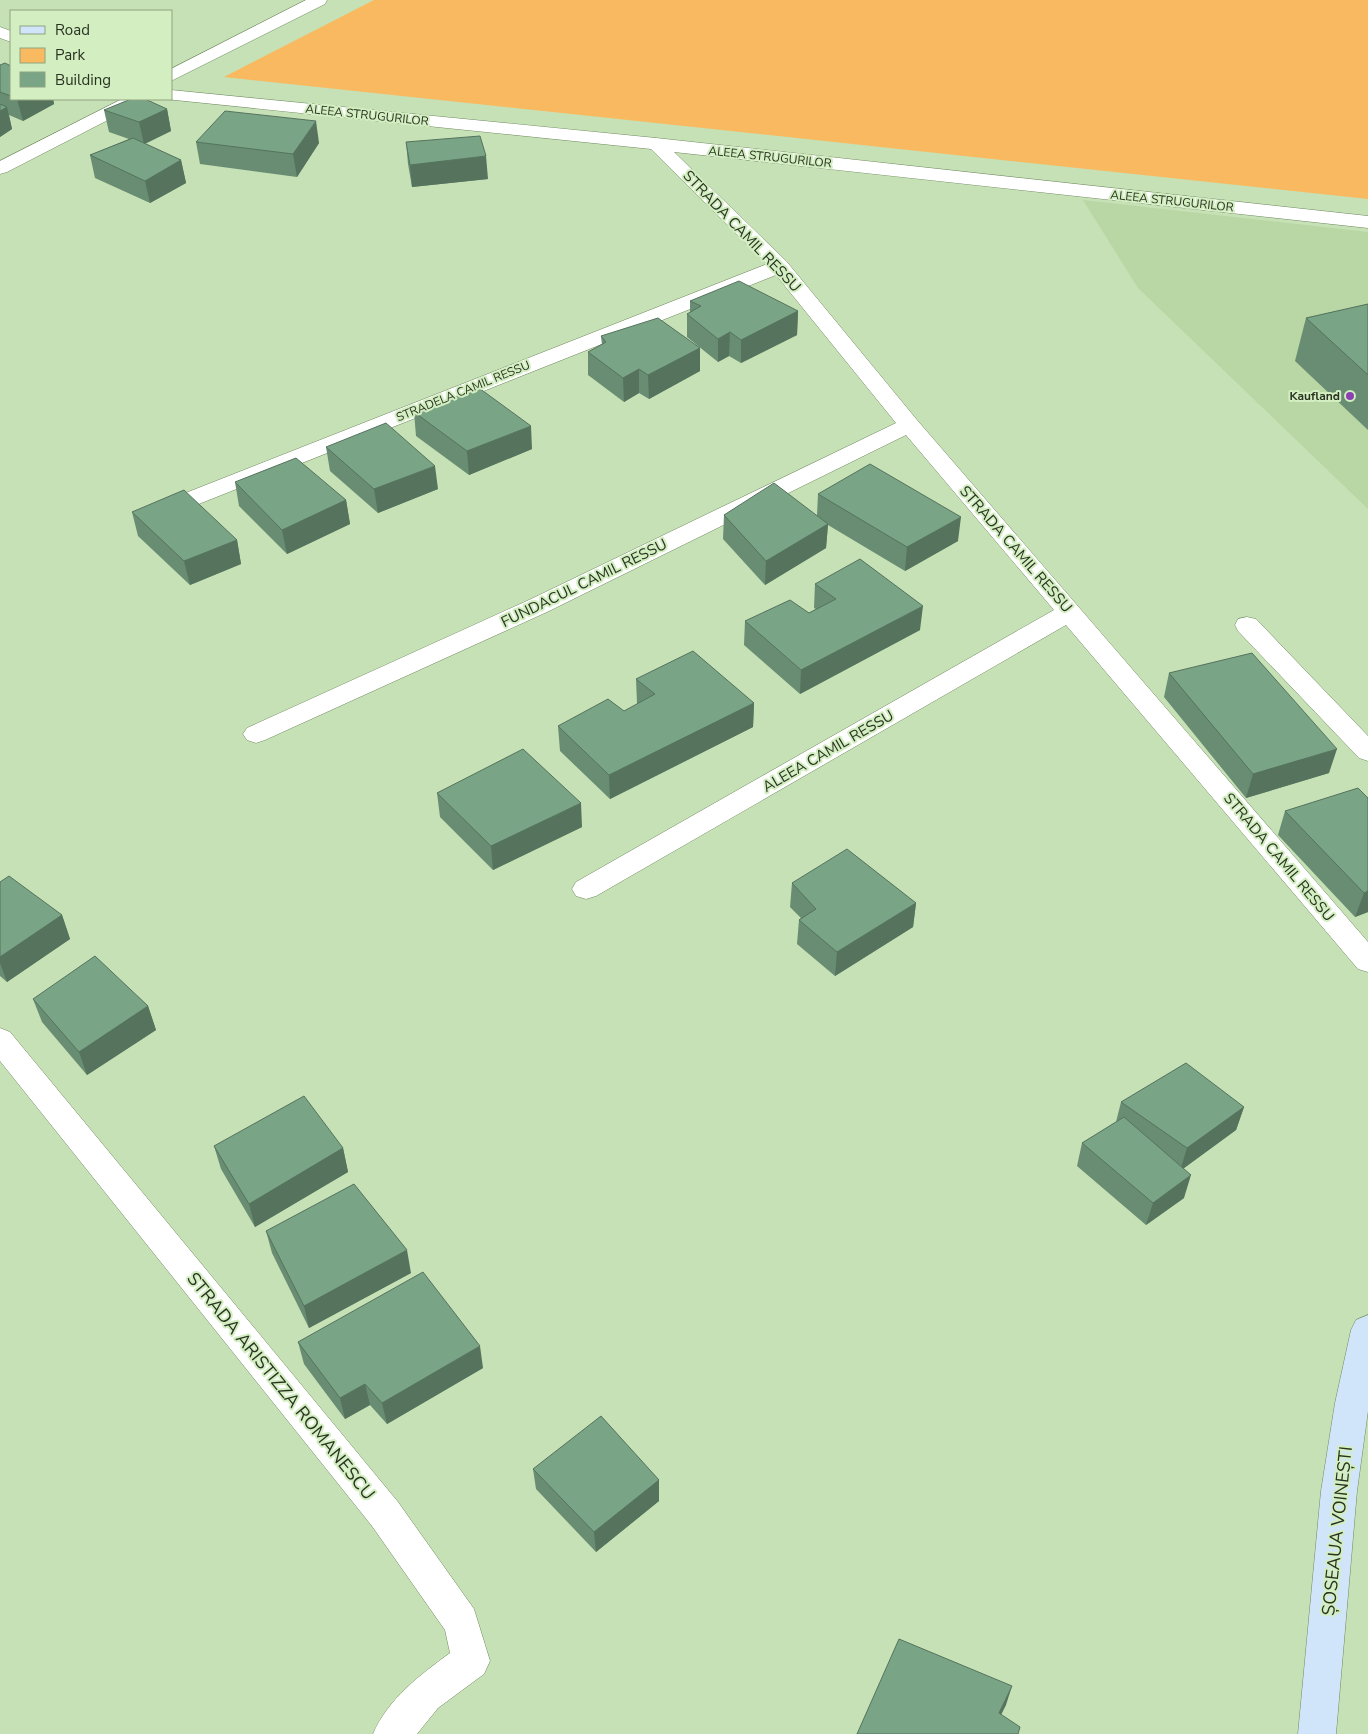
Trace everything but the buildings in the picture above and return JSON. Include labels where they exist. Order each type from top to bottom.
[{"type":"main road","name":"ȘOSEAUA VOINEȘTI","points":[[1317,1734],[1338,1491],[1352,1403],[1368,1330]]},
{"type":"street","points":[[172,75],[319,0]]},
{"type":"street","name":"ALEEA STRUGURILOR","points":[[172,95],[656,144],[1368,222]]},
{"type":"street","points":[[0,168],[133,100]]},
{"type":"street","name":"STRADA CAMIL RESSU","points":[[656,144],[780,266],[909,425],[1368,961]]},
{"type":"street","name":"STRADELA CAMIL RESSU","points":[[146,516],[780,266]]},
{"type":"street","name":"FUNDACUL CAMIL RESSU","points":[[256,734],[538,606],[909,425]]},
{"type":"street","name":"ALEEA CAMIL RESSU","points":[[586,889],[1070,612]]},
{"type":"street","points":[[1247,625],[1368,752]]},
{"type":"street","name":"STRADA ARISTIZZA ROMANESCU","points":[[0,1040],[385,1514],[461,1622],[471,1661],[425,1695],[392,1734]]},
{"type":"shaded area","points":[[1083,200],[1368,232],[1368,509],[1138,288]]},
{"type":"green space","points":[[374,0],[1368,0],[1368,199],[224,77]]},
{"type":"place","name":"Kaufland","points":[[1350,396]]}]
